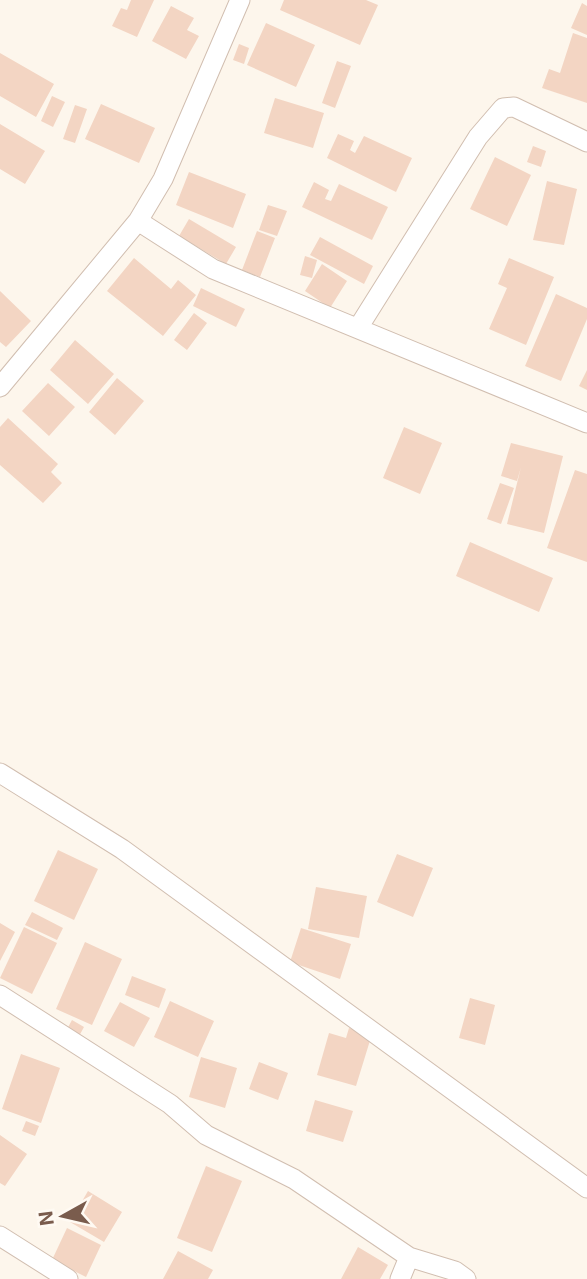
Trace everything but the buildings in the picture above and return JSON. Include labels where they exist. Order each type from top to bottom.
[{"type":"street","points":[[0,387],[138,221],[163,179],[240,0]]},
{"type":"street","points":[[358,328],[478,137],[503,108],[514,107],[587,142]]},
{"type":"street","points":[[138,221],[213,269],[587,423]]},
{"type":"street","points":[[0,773],[122,849],[587,1188]]},
{"type":"street","points":[[0,995],[170,1104],[206,1135],[294,1179],[409,1256],[455,1271],[466,1279]]},
{"type":"street","points":[[0,1236],[68,1279]]},
{"type":"street","points":[[401,1279],[409,1256]]}]
